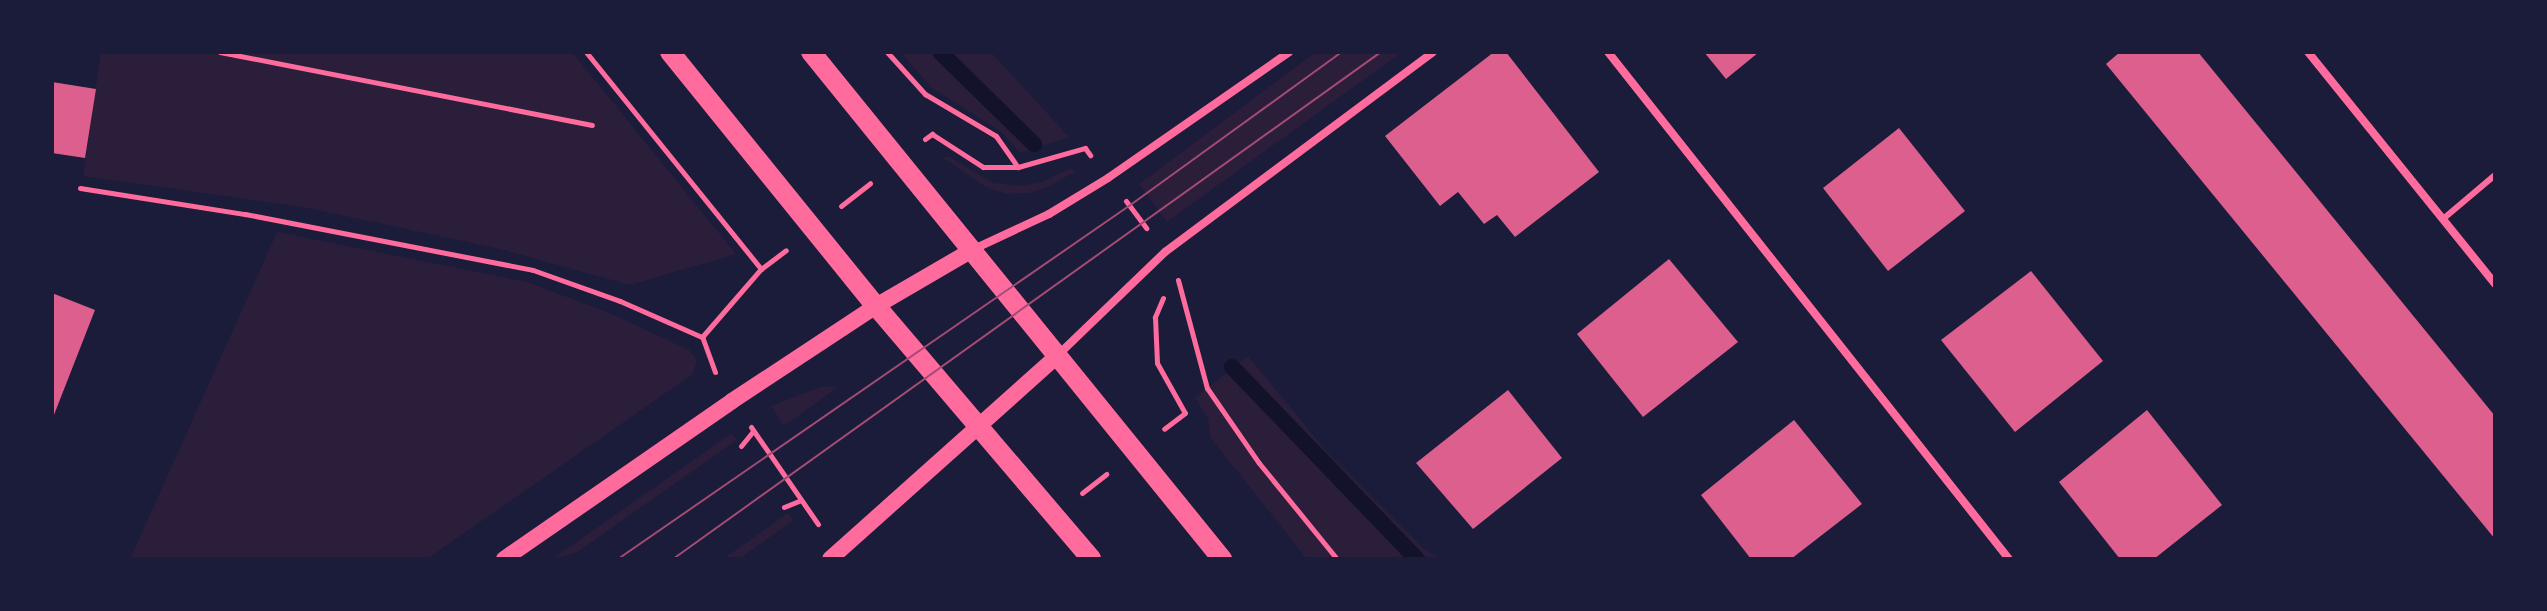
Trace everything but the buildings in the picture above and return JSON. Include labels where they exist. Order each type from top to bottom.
[{"type":"main road","points":[[670,52],[876,306],[1091,559]]},
{"type":"main road","points":[[811,52],[974,249],[1222,559]]},
{"type":"main road","points":[[504,559],[732,401],[876,306],[974,249]]},
{"type":"main road","points":[[834,556],[1059,354]]},
{"type":"street","points":[[974,249],[1049,214],[1108,178],[1289,52]]},
{"type":"street","points":[[1059,354],[1165,252],[1433,52]]},
{"type":"street","points":[[1608,52],[2009,559]]},
{"type":"street","points":[[2308,52],[2495,284]]},
{"type":"lane","points":[[2443,219],[2495,175]]},
{"type":"path","points":[[220,52],[592,125]]},
{"type":"path","points":[[586,52],[761,269],[702,337]]},
{"type":"path","points":[[887,52],[925,94],[996,136],[1018,167]]},
{"type":"path","points":[[920,142],[932,134],[983,167],[1018,167],[1085,148],[1165,252]]},
{"type":"path","points":[[843,205],[876,178]]},
{"type":"path","points":[[80,188],[245,214],[533,270],[620,301],[702,337],[719,381],[801,500],[834,556]]},
{"type":"path","points":[[1170,280],[1175,267],[1207,388],[1259,463],[1337,559]]},
{"type":"path","points":[[1060,523],[1087,488],[1185,413],[1157,363],[1155,317],[1165,292]]},
{"type":"path","points":[[741,446],[753,430]]},
{"type":"path","points":[[784,507],[801,500]]},
{"type":"shaded area","points":[[101,52],[572,52],[736,254],[630,285],[500,249],[308,208],[83,176]]},
{"type":"shaded area","points":[[900,52],[991,52],[1069,137],[1020,153],[1000,131],[932,88]]},
{"type":"shaded area","points":[[1316,52],[1402,52],[1167,222],[1139,184]]},
{"type":"shaded area","points":[[942,157],[950,157],[993,183],[1020,186],[1042,182],[1072,168],[1075,172],[1048,187],[1029,193],[1008,194],[986,187]]},
{"type":"shaded area","points":[[277,232],[527,282],[612,314],[689,350],[697,360],[693,374],[427,559],[130,559]]},
{"type":"shaded area","points":[[1248,356],[1326,451],[1423,548],[1440,559],[1307,559],[1210,437],[1208,418],[1195,398]]},
{"type":"shaded area","points":[[820,387],[838,387],[784,426],[771,406]]},
{"type":"shaded area","points":[[732,433],[737,440],[576,553],[552,559]]},
{"type":"shaded area","points":[[788,513],[794,520],[739,559],[723,559]]},
{"type":"waterway","points":[[940,52],[1034,144]]},
{"type":"waterway","points":[[1232,367],[1417,559]]},
{"type":"tram line","points":[[618,559],[1129,206],[1342,52]]},
{"type":"tram line","points":[[673,559],[1381,52]]}]
